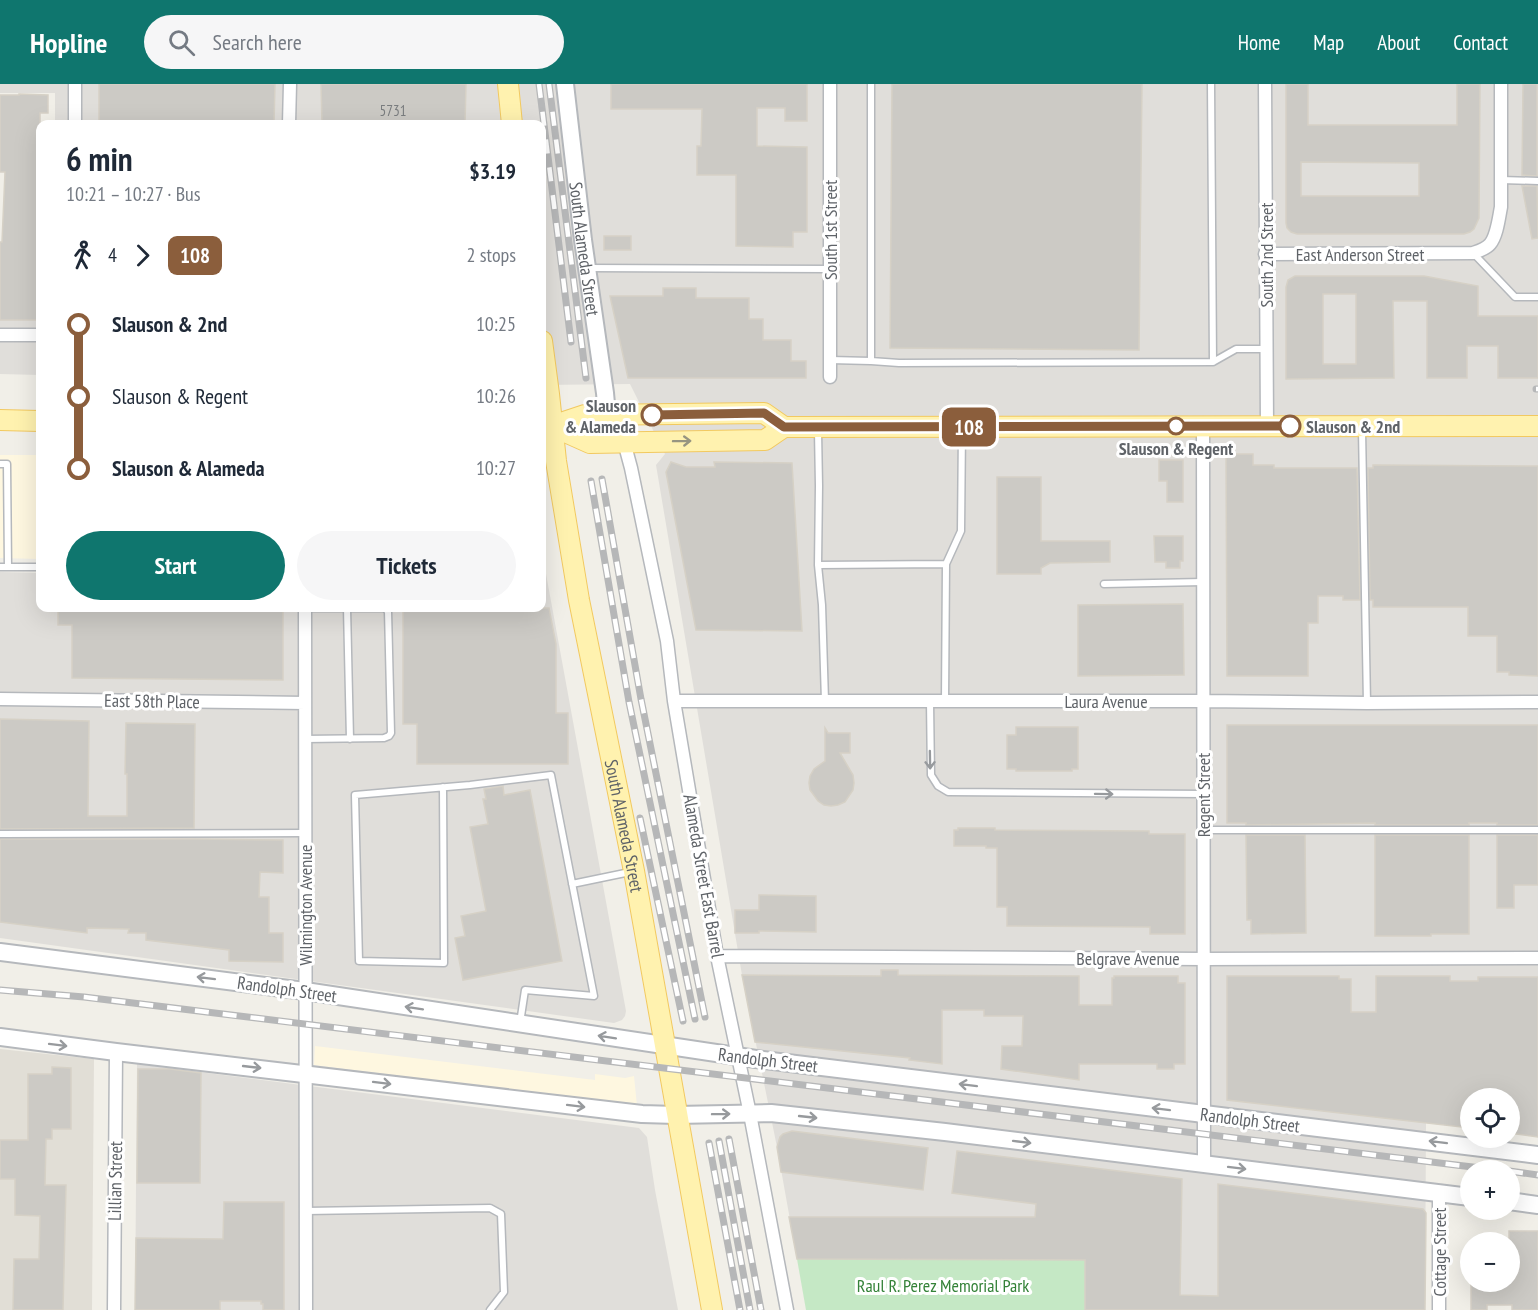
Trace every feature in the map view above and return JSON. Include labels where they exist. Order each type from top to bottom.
[{"type":"main road","points":[[508,84],[512,120]]},
{"type":"main road","name":"South Alameda Street","points":[[546,409],[547,426],[556,461],[579,600],[634,871],[712,1310]]},
{"type":"main road","points":[[547,426],[585,416],[764,413],[784,427]]},
{"type":"main road","points":[[0,420],[36,421]]},
{"type":"main road","points":[[547,426],[590,442],[765,440],[784,427],[1538,426]]},
{"type":"street","points":[[75,84],[75,120]]},
{"type":"street","points":[[289,120],[290,84]]},
{"type":"street","name":"South Alameda Street","points":[[565,84],[607,415]]},
{"type":"street","name":"South 1st Street","points":[[830,84],[830,377]]},
{"type":"street","name":"South 2nd Street","points":[[1265,84],[1266,426]]},
{"type":"street","points":[[1473,254],[1490,244],[1499,221],[1501,84]]},
{"type":"street","name":"East Anderson Street","points":[[1265,254],[1473,254]]},
{"type":"street","points":[[0,335],[36,335]]},
{"type":"street","name":"Regent Street","points":[[1203,426],[1204,1164]]},
{"type":"street","name":"Alameda Street East Barrel","points":[[624,442],[667,641],[674,701],[717,956],[787,1310]]},
{"type":"street","name":"Wilmington Avenue","points":[[305,612],[306,1310]]},
{"type":"street","name":"East 58th Place","points":[[0,699],[305,703]]},
{"type":"street","name":"Laura Avenue","points":[[674,701],[1538,702]]},
{"type":"street","name":"Randolph Street","points":[[0,952],[305,991],[738,1057],[1538,1155]]},
{"type":"street","name":"Belgrave Avenue","points":[[717,956],[1538,958]]},
{"type":"street","points":[[0,1037],[642,1114],[771,1113],[945,1132],[1460,1196]]},
{"type":"street","name":"Lillian Street","points":[[114,1310],[116,1052]]},
{"type":"street","name":"Cottage Street","points":[[1439,1310],[1440,1193]]},
{"type":"street","points":[[1520,1203],[1538,1205]]},
{"type":"lane","points":[[871,84],[871,361]]},
{"type":"lane","points":[[1211,84],[1213,362]]},
{"type":"lane","points":[[1501,180],[1538,181]]},
{"type":"lane","points":[[1473,254],[1515,297],[1538,297]]},
{"type":"lane","points":[[587,268],[831,269]]},
{"type":"lane","points":[[830,360],[899,363],[1213,362],[1236,349],[1266,349]]},
{"type":"lane","points":[[1362,426],[1366,703]]},
{"type":"lane","points":[[818,427],[818,565],[822,605],[825,701]]},
{"type":"lane","points":[[945,701],[946,564],[961,531],[962,427]]},
{"type":"lane","points":[[0,464],[8,464],[4,567],[36,567]]},
{"type":"lane","points":[[818,565],[946,564]]},
{"type":"lane","points":[[1104,584],[1203,582]]},
{"type":"lane","points":[[347,612],[350,739]]},
{"type":"lane","points":[[305,739],[384,738],[389,736],[388,612]]},
{"type":"lane","points":[[930,702],[931,775],[938,786],[948,792],[1203,794]]},
{"type":"lane","points":[[443,787],[444,963],[359,961],[355,795],[551,775],[594,996],[525,990],[520,1024]]},
{"type":"lane","points":[[1203,830],[1538,830]]},
{"type":"lane","points":[[0,834],[305,833]]},
{"type":"lane","points":[[572,884],[634,871]]},
{"type":"lane","points":[[306,1210],[490,1208],[501,1214],[504,1292],[489,1310]]},
{"type":"shaded area","points":[[0,84],[1538,84],[1538,1137],[1520,1135],[1520,1088],[1460,1088],[1460,1127],[1426,1123],[1425,1310],[1085,1310],[1085,1260],[797,1259],[742,975],[656,465],[665,454],[630,384],[546,385],[546,120],[55,120],[55,93],[0,93]]},
{"type":"shaded area","points":[[0,242],[36,242],[36,375],[0,374]]},
{"type":"shaded area","points":[[0,455],[36,455],[36,559],[0,558]]},
{"type":"shaded area","points":[[0,572],[36,573],[36,612],[546,612],[546,574],[626,1011],[625,1016],[614,1023],[0,938]]},
{"type":"shaded area","points":[[315,1046],[595,1080],[595,1074],[625,1078],[634,1076],[637,1106],[314,1065]]},
{"type":"shaded area","points":[[0,1049],[94,1059],[92,1310],[0,1310]]},
{"type":"shaded area","points":[[137,1064],[639,1128],[647,1137],[678,1310],[135,1310]]},
{"type":"green space","name":"Raul R. Perez Memorial Park","points":[[797,1259],[1085,1260],[1085,1310],[806,1310]]},
{"type":"building","points":[[99,84],[275,84],[274,120],[99,120]]},
{"type":"building","points":[[321,84],[466,84],[465,120],[322,120]]},
{"type":"building","points":[[611,84],[807,84],[807,121],[785,121],[785,108],[757,108],[757,146],[807,147],[807,232],[793,232],[793,247],[736,246],[736,175],[697,175],[697,146],[701,146],[702,109],[611,109]]},
{"type":"building","points":[[892,84],[1142,84],[1139,350],[890,348]]},
{"type":"building","points":[[1286,84],[1308,84],[1308,125],[1457,125],[1457,84],[1480,84],[1479,218],[1470,232],[1464,234],[1297,234],[1287,228]],"holes":[[[1301,162],[1419,163],[1419,196],[1301,196]]]},
{"type":"building","points":[[1523,84],[1537,84],[1537,176],[1522,175]]},
{"type":"building","points":[[0,95],[48,95],[48,113],[40,113],[40,120],[36,120],[36,320],[0,320],[0,242],[2,242],[5,172],[0,172]]},
{"type":"building","points":[[1522,186],[1537,186],[1538,238],[1532,239]]},
{"type":"building","points":[[604,236],[631,236],[631,250],[604,250]]},
{"type":"building","points":[[1295,276],[1424,276],[1478,286],[1478,316],[1538,316],[1538,378],[1498,378],[1498,346],[1467,346],[1467,378],[1427,378],[1427,301],[1393,301],[1394,378],[1286,379],[1286,287],[1288,280]],"holes":[[[1323,294],[1356,294],[1356,364],[1323,364]]]},
{"type":"building","points":[[663,288],[696,288],[696,298],[749,298],[749,319],[763,319],[763,340],[791,340],[791,361],[806,361],[806,378],[628,378],[610,296],[663,296]]},
{"type":"building","points":[[1226,454],[1253,454],[1253,465],[1274,465],[1274,468],[1357,468],[1360,600],[1343,600],[1343,596],[1318,596],[1318,623],[1308,623],[1308,676],[1227,676]]},
{"type":"building","points":[[1159,460],[1183,460],[1183,502],[1167,502],[1167,481],[1159,481]]},
{"type":"building","points":[[671,462],[686,467],[715,467],[714,462],[792,463],[802,631],[696,630],[666,472]]},
{"type":"building","points":[[1373,465],[1538,466],[1538,676],[1509,675],[1509,672],[1497,672],[1497,636],[1468,636],[1468,607],[1373,607],[1373,600],[1370,600],[1368,468],[1373,468]]},
{"type":"building","points":[[997,477],[1041,477],[1041,541],[1110,541],[1110,562],[1050,563],[1041,568],[1041,574],[997,574]]},
{"type":"building","points":[[1154,536],[1183,536],[1183,561],[1180,561],[1180,568],[1166,568],[1166,562],[1155,562]]},
{"type":"building","points":[[1183,604],[1184,675],[1078,676],[1078,605]]},
{"type":"building","points":[[546,608],[549,608],[556,644],[556,713],[568,713],[568,764],[417,764],[417,724],[403,724],[403,612],[546,612]]},
{"type":"building","points":[[58,612],[283,612],[283,680],[72,678],[72,625],[58,625]]},
{"type":"building","points":[[0,719],[89,721],[88,816],[127,816],[126,723],[195,724],[194,828],[0,829]]},
{"type":"building","points":[[1227,725],[1538,725],[1538,825],[1469,823],[1469,825],[1375,825],[1375,823],[1246,825],[1246,823],[1227,823]]},
{"type":"building","points":[[1016,727],[1078,727],[1078,769],[1072,769],[1072,771],[1016,771],[1016,769],[1007,769],[1007,735],[1016,735]]},
{"type":"building","points":[[825,728],[828,733],[850,733],[850,753],[840,753],[853,775],[854,783],[853,790],[845,802],[831,806],[818,801],[810,790],[809,783],[814,769],[825,761]]},
{"type":"building","points":[[503,786],[504,795],[530,790],[562,961],[463,980],[455,938],[465,936],[461,916],[486,911],[470,827],[488,824],[483,799],[486,799],[484,789]]},
{"type":"building","points":[[958,828],[1149,831],[1149,834],[1185,834],[1185,934],[1150,934],[1150,927],[1007,926],[1007,907],[997,907],[997,848],[954,846],[954,830]]},
{"type":"building","points":[[1246,835],[1305,835],[1306,933],[1251,934],[1251,920],[1247,920]]},
{"type":"building","points":[[1375,835],[1469,835],[1469,934],[1375,936]]},
{"type":"building","points":[[1497,835],[1538,835],[1538,885],[1514,885],[1514,908],[1497,908]]},
{"type":"building","points":[[0,839],[283,840],[283,873],[260,872],[259,897],[269,897],[269,933],[283,933],[283,962],[229,961],[229,950],[146,940],[146,933],[128,933],[129,929],[87,928],[87,933],[0,922]]},
{"type":"building","points":[[759,895],[816,896],[816,932],[735,933],[735,910],[759,910]]},
{"type":"building","points":[[881,970],[898,970],[898,975],[1079,976],[1079,1005],[1112,1005],[1112,978],[1114,976],[1178,976],[1178,983],[1185,983],[1185,1064],[1174,1064],[1174,1069],[1157,1069],[1157,1064],[1079,1064],[1079,1080],[1001,1069],[1002,1046],[1022,1046],[1023,1016],[984,1016],[984,1010],[942,1010],[942,1064],[909,1060],[910,1058],[755,1042],[742,975],[881,976]]},
{"type":"building","points":[[1227,976],[1339,976],[1339,979],[1351,979],[1351,1012],[1376,1012],[1376,976],[1450,976],[1450,981],[1478,981],[1478,977],[1538,977],[1538,1137],[1520,1135],[1520,1088],[1460,1088],[1460,1127],[1227,1100]]},
{"type":"building","points":[[52,1067],[71,1068],[71,1129],[52,1129],[52,1139],[46,1139],[45,1185],[66,1185],[63,1310],[13,1310],[14,1259],[39,1259],[40,1216],[15,1215],[15,1179],[0,1179],[0,1140],[28,1140],[28,1074],[52,1074]]},
{"type":"building","points":[[138,1069],[170,1069],[201,1073],[200,1183],[137,1183]]},
{"type":"building","points":[[792,1131],[928,1148],[923,1190],[781,1172],[777,1147],[780,1137]]},
{"type":"building","points":[[957,1151],[1182,1179],[1180,1295],[1218,1296],[1218,1184],[1423,1209],[1426,1213],[1425,1310],[1085,1310],[1085,1260],[797,1259],[789,1217],[1035,1217],[1036,1204],[952,1193]]},
{"type":"building","points":[[224,1202],[284,1202],[284,1310],[263,1310],[261,1301],[220,1301],[220,1310],[135,1310],[136,1238],[223,1239]]},
{"type":"building","points":[[1538,1231],[1538,1310],[1512,1310],[1512,1305],[1487,1305],[1487,1310],[1471,1310],[1471,1292],[1520,1292],[1520,1232],[1509,1232]]},
{"type":"railway","points":[[539,84],[543,120]]},
{"type":"railway","points":[[549,84],[586,378]]},
{"type":"railway","points":[[546,140],[571,342]]},
{"type":"railway","points":[[602,479],[641,699],[705,1017]]},
{"type":"railway","points":[[591,481],[629,702],[695,1019]]},
{"type":"railway","points":[[640,818],[683,1021]]},
{"type":"railway","points":[[0,990],[84,997],[1460,1165]]},
{"type":"railway","points":[[729,1139],[761,1310]]},
{"type":"railway","points":[[719,1141],[750,1310]]},
{"type":"railway","points":[[709,1143],[740,1310]]},
{"type":"railway","points":[[1520,1173],[1538,1175]]},
{"type":"bus line","name":"108","points":[[652,415],[764,413],[784,427],[1290,426]]},
{"type":"place","name":"Slauson & Alameda","points":[[652,415]]},
{"type":"place","name":"Slauson & Regent","points":[[1176,426]]},
{"type":"place","name":"Slauson & 2nd","points":[[1290,426]]}]
